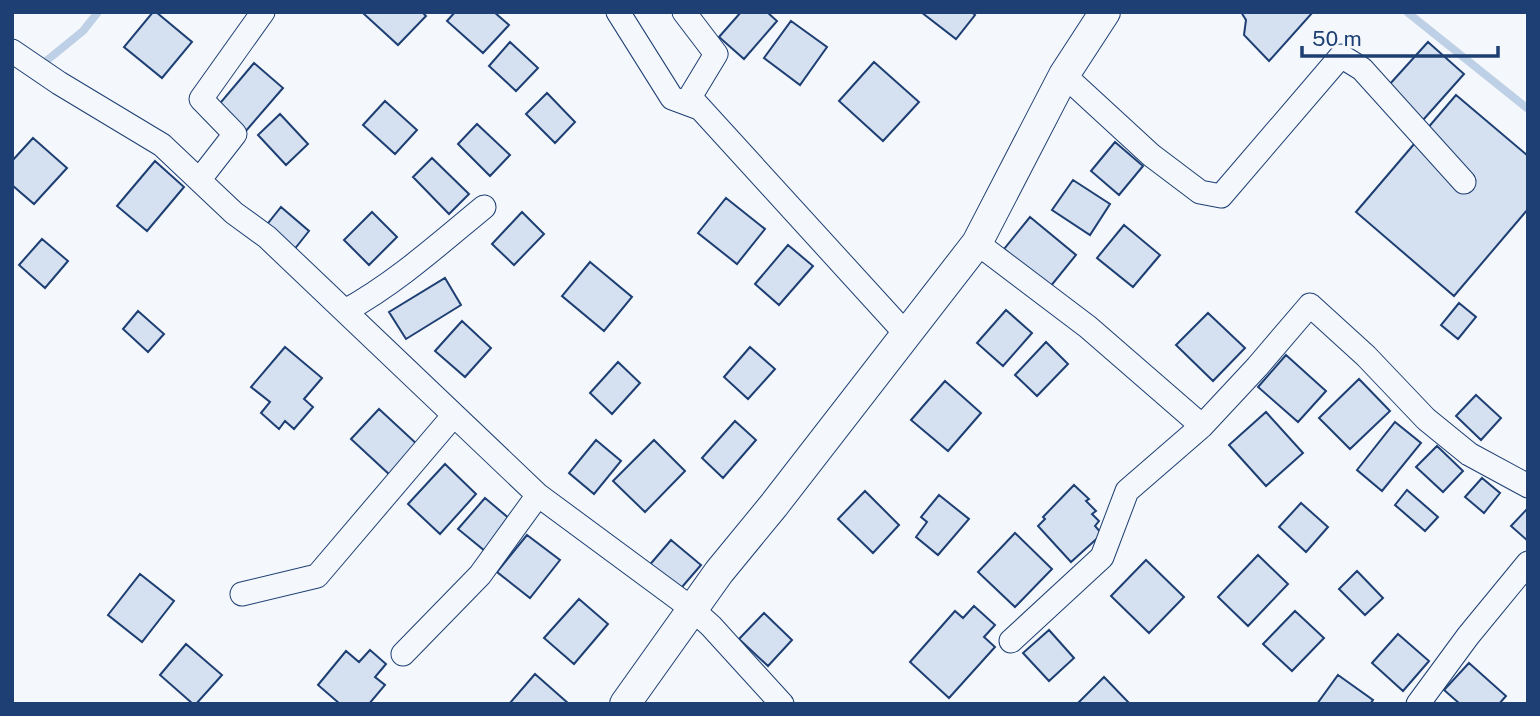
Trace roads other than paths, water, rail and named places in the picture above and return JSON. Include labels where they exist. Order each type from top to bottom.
[{"type":"street","points":[[200,179],[235,134],[201,99],[263,12]]},
{"type":"street","points":[[618,12],[672,98],[699,108]]},
{"type":"street","points":[[684,12],[716,54],[690,97],[907,335]]},
{"type":"street","points":[[625,704],[691,608],[977,243],[1064,75],[1105,12]]},
{"type":"street","points":[[12,51],[59,83],[162,145],[234,213],[267,237],[538,495],[691,608],[711,626],[782,704]]},
{"type":"street","points":[[1064,75],[1151,155],[1200,192],[1221,196],[1341,56],[1362,69],[1464,182]]},
{"type":"street","points":[[345,311],[372,296],[409,269],[484,207]]},
{"type":"street","points":[[977,243],[1088,327],[1202,426]]},
{"type":"street","points":[[1011,642],[1102,556],[1127,491],[1202,426],[1310,305],[1366,356],[1426,419],[1469,454],[1528,486]]},
{"type":"street","points":[[242,594],[317,576],[454,415]]},
{"type":"street","points":[[403,654],[480,575],[538,495]]},
{"type":"street","points":[[1418,704],[1468,636],[1528,564]]},
{"type":"waterway","points":[[40,66],[83,31],[98,12]]},
{"type":"waterway","points":[[1407,12],[1528,109]]}]
